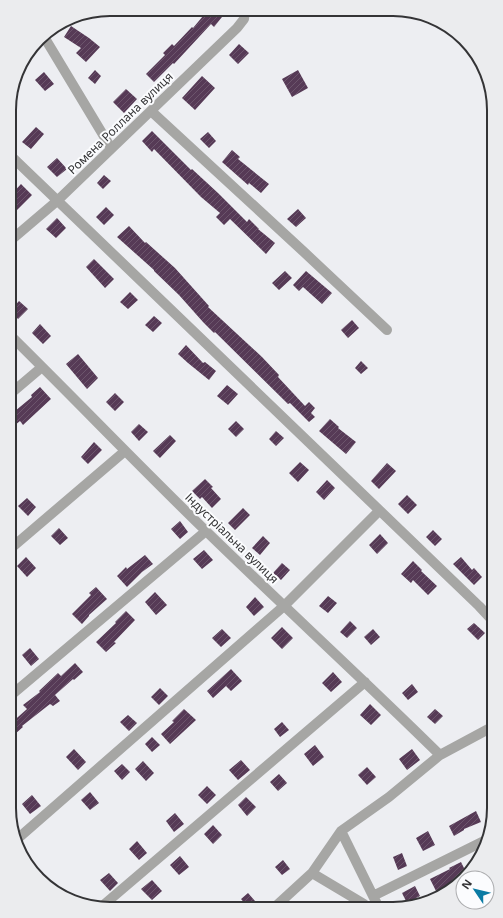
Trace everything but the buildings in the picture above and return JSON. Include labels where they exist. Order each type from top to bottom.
[{"type":"street","name":"Ромена Роллана вулиця","points":[[16,236],[57,201],[151,111],[237,28],[244,16]]},
{"type":"street","points":[[46,41],[111,148]]},
{"type":"street","points":[[151,111],[387,330]]},
{"type":"street","points":[[16,161],[487,615]]},
{"type":"street","name":"Індустріальна вулиця","points":[[16,341],[206,531],[440,755]]},
{"type":"street","points":[[16,390],[42,367]]},
{"type":"street","points":[[16,544],[125,451]]},
{"type":"street","points":[[20,836],[284,606],[379,511]]},
{"type":"street","points":[[16,691],[206,531]]},
{"type":"street","points":[[107,902],[365,682]]},
{"type":"street","points":[[280,902],[312,873],[341,831],[390,797],[440,755],[487,730]]},
{"type":"street","points":[[341,831],[375,900],[480,843]]},
{"type":"street","points":[[312,873],[361,902]]}]
